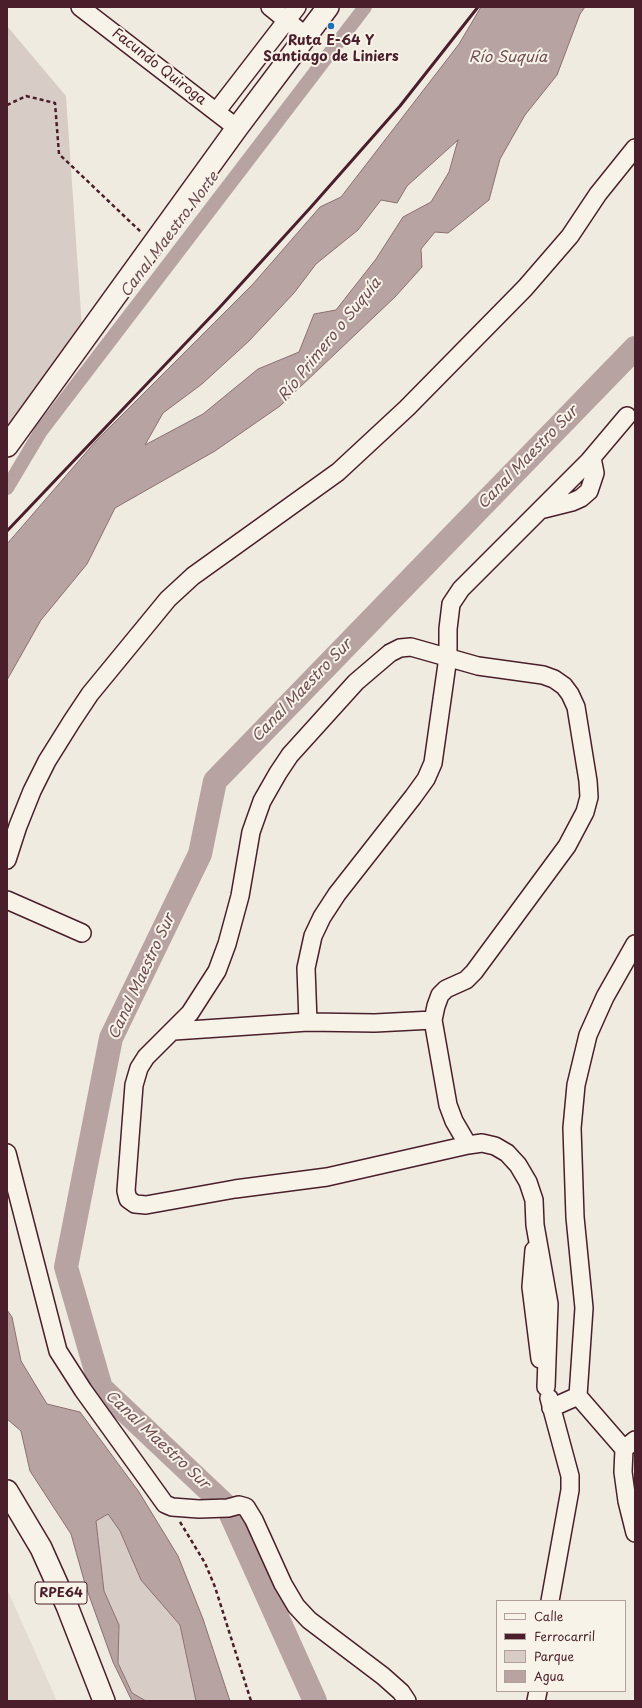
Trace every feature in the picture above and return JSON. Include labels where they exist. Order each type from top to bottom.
[{"type":"main road","points":[[7,446],[237,128],[328,7]]},
{"type":"main road","name":"RPE64","points":[[7,1491],[41,1548],[104,1701]]},
{"type":"street","name":"Facundo Quiroga","points":[[80,7],[237,128]]},
{"type":"street","points":[[270,7],[292,14],[306,36]]},
{"type":"street","points":[[216,112],[292,14]]},
{"type":"street","points":[[7,860],[18,826],[32,791],[47,761],[90,694],[168,599],[193,576],[338,472],[407,408],[525,288],[570,236],[598,194],[635,148]]},
{"type":"street","points":[[308,1022],[306,968],[314,936],[322,917],[337,894],[426,779],[433,763],[448,657],[448,615],[451,604],[456,595],[592,458],[627,416]]},
{"type":"street","points":[[468,1145],[454,1121],[448,1105],[433,1020],[436,1006],[440,995],[446,989],[466,980],[474,972],[567,846],[585,812],[589,797],[588,781],[576,707],[570,694],[564,686],[554,679],[543,675],[496,669],[411,647],[400,648],[390,653],[356,682],[290,755],[278,773],[256,815],[240,896],[227,944],[217,971],[190,1013],[174,1031],[146,1057],[139,1068],[134,1085],[126,1191],[128,1199],[135,1204],[146,1205],[235,1189],[327,1177],[468,1145],[482,1144],[495,1146],[507,1152],[518,1165],[528,1182],[534,1200],[535,1225],[531,1293],[539,1354],[546,1387],[570,1476],[570,1490],[550,1600]]},
{"type":"street","points":[[7,900],[82,933]]},
{"type":"street","points":[[578,1396],[584,1308],[575,1217],[572,1128],[576,1085],[588,1035],[605,998],[635,944]]},
{"type":"street","points":[[174,1031],[308,1022],[375,1023],[433,1020]]},
{"type":"street","points":[[7,1153],[58,1351],[83,1390],[165,1504],[172,1507],[199,1509],[239,1505],[246,1507],[254,1520],[283,1584],[296,1606],[309,1620],[383,1676],[401,1692],[407,1701]]},
{"type":"street","points":[[551,1408],[578,1396]]},
{"type":"street","points":[[578,1396],[629,1444],[623,1472],[627,1501],[635,1533]]},
{"type":"path","points":[[7,104],[26,96],[55,103],[59,154],[154,244]]},
{"type":"path","points":[[172,1507],[205,1563],[215,1587],[251,1701]]},
{"type":"shaded area","points":[[7,1589],[57,1701],[7,1701]]},
{"type":"green space","points":[[7,26],[66,96],[83,342],[7,430]]},
{"type":"green space","points":[[108,1514],[120,1531],[142,1580],[180,1625],[196,1701],[146,1701],[132,1693],[118,1663],[119,1625],[104,1591],[96,1521]]},
{"type":"water","name":"Río Suquía","points":[[481,7],[585,7],[580,14],[557,75],[525,115],[500,159],[489,200],[448,233],[435,232],[421,249],[422,267],[395,297],[280,406],[215,451],[115,508],[87,564],[41,620],[7,680],[7,544],[96,441],[253,284],[320,207],[341,197],[459,44]],"holes":[[[458,140],[449,172],[431,202],[403,217],[376,259],[336,310],[314,314],[299,352],[258,369],[203,414],[145,445],[163,413],[202,384],[249,341],[294,293],[316,264],[358,230],[381,200],[397,203],[407,186]]]},
{"type":"water","points":[[7,1310],[12,1317],[21,1361],[47,1404],[80,1412],[139,1492],[178,1556],[203,1619],[230,1701],[196,1701],[180,1625],[141,1580],[120,1531],[108,1514],[96,1521],[104,1591],[119,1625],[118,1663],[132,1693],[146,1701],[132,1701],[113,1662],[86,1587],[71,1534],[30,1471],[21,1431],[7,1419]]},
{"type":"waterway","name":"Canal Maestro Norte","points":[[7,488],[41,431],[365,7]]},
{"type":"waterway","name":"Canal Maestro Sur","points":[[315,1701],[228,1508],[101,1388],[66,1267],[111,1038],[200,854],[215,781],[635,348]]},
{"type":"railway","points":[[7,531],[220,307],[311,207],[400,106],[478,7]]},
{"type":"place","name":"Ruta E-64 Y Santiago de Liniers","points":[[331,26]]},
{"type":"water label","name":"Río Primero o Suquía","points":[[330,340]]}]
